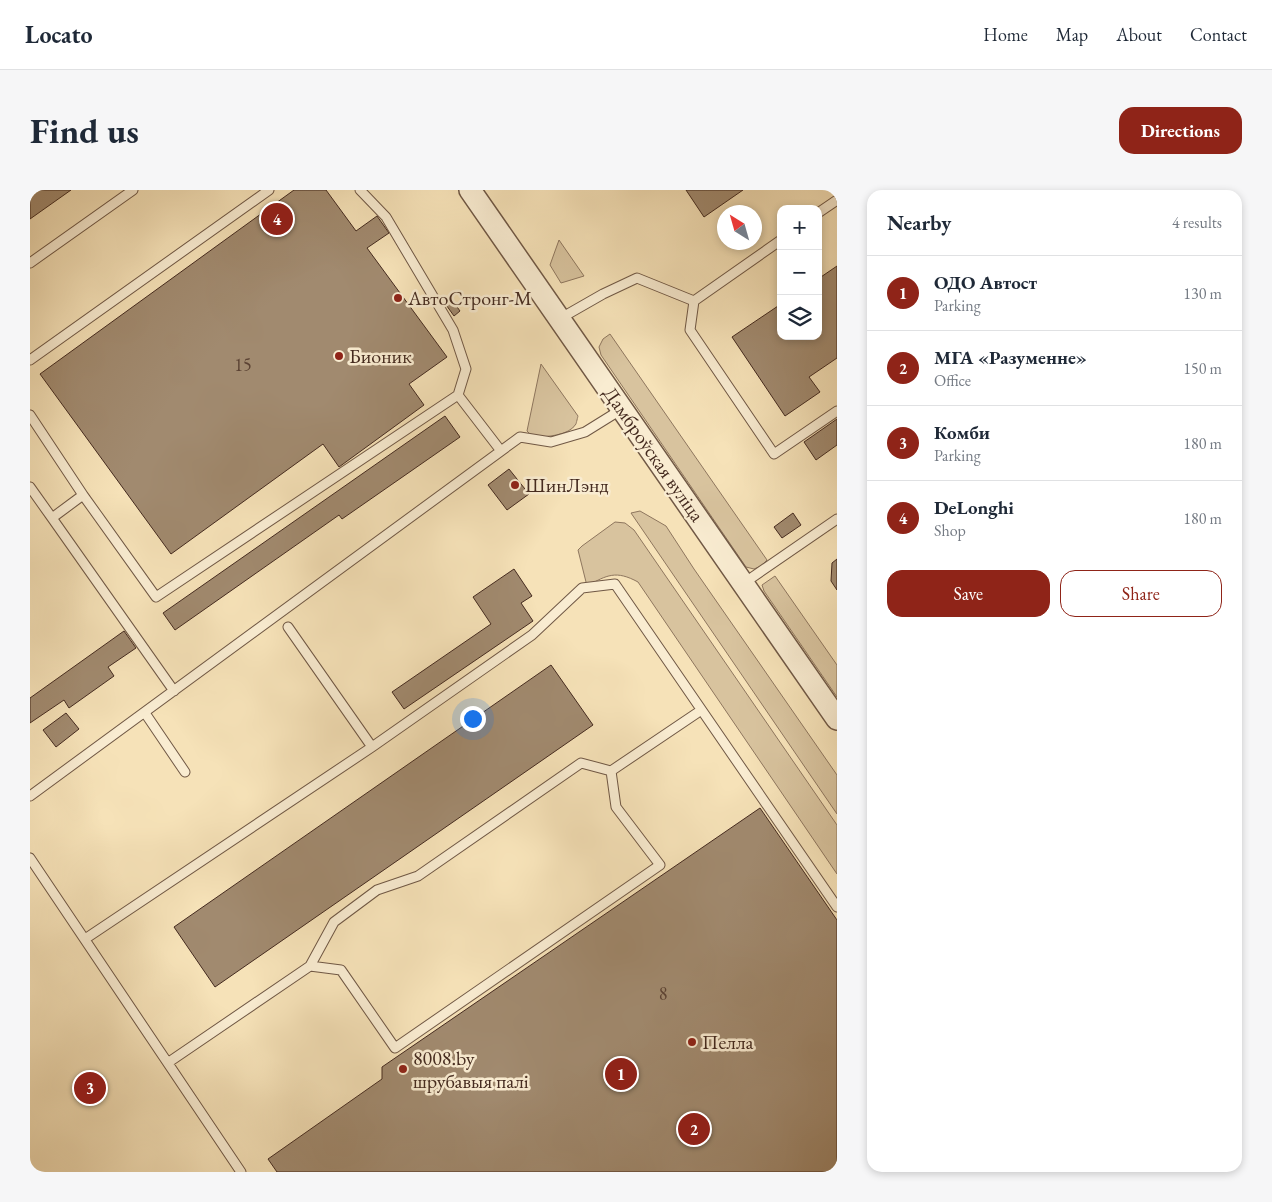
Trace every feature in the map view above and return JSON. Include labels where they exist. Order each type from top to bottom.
[{"type":"street","name":"Дамброўская вуліца","points":[[470,190],[561,318],[837,719]]},
{"type":"lane","points":[[30,263],[132,190]]},
{"type":"lane","points":[[30,360],[269,190]]},
{"type":"lane","points":[[30,415],[83,495],[156,598],[458,394],[466,369],[454,330],[386,217],[360,190]]},
{"type":"lane","points":[[822,210],[837,200]]},
{"type":"lane","points":[[777,243],[694,302],[690,330],[774,454],[837,411]]},
{"type":"lane","points":[[561,318],[603,294],[637,278],[694,302]]},
{"type":"lane","points":[[458,394],[501,451]]},
{"type":"lane","points":[[30,796],[520,437],[551,442],[585,432],[622,409]]},
{"type":"lane","points":[[30,487],[174,691]]},
{"type":"lane","points":[[52,518],[83,495]]},
{"type":"lane","points":[[744,583],[837,519]]},
{"type":"lane","points":[[85,939],[372,747],[532,635],[582,588],[615,584],[837,907]]},
{"type":"lane","points":[[288,627],[372,747]]},
{"type":"lane","points":[[144,713],[185,772]]},
{"type":"lane","points":[[169,1062],[310,966],[334,922],[377,890],[418,876],[581,763],[611,771],[697,713]]},
{"type":"lane","points":[[310,966],[342,970],[395,1048],[660,864],[616,807],[611,771]]},
{"type":"lane","points":[[30,858],[169,1062],[241,1172]]},
{"type":"shaded area","points":[[559,240],[584,276],[561,283],[550,265]]},
{"type":"shaded area","points":[[610,334],[767,560],[761,566],[754,569],[746,567],[601,355],[599,347],[603,339]]},
{"type":"shaded area","points":[[541,364],[578,416],[576,424],[568,431],[556,435],[533,437],[527,431]]},
{"type":"shaded area","points":[[640,511],[666,526],[837,775],[837,814],[631,513]]},
{"type":"shaded area","points":[[615,522],[625,523],[634,530],[837,825],[837,874],[638,582],[624,576],[612,575],[587,586],[578,550]]},
{"type":"shaded area","points":[[775,576],[837,665],[837,697],[764,591],[762,585]]},
{"type":"building","points":[[30,190],[71,190],[30,219]]},
{"type":"building","points":[[294,190],[326,190],[356,231],[377,216],[389,233],[367,248],[447,357],[409,384],[424,405],[339,467],[323,444],[171,554],[40,374]]},
{"type":"building","points":[[686,190],[743,190],[721,205],[717,205],[717,208],[704,217]]},
{"type":"building","points":[[837,266],[837,358],[809,377],[820,392],[785,416],[732,337],[777,307],[777,340],[822,340],[822,276]]},
{"type":"building","points":[[450,297],[460,311],[454,316],[444,302]]},
{"type":"building","points":[[445,416],[460,437],[342,519],[339,515],[175,630],[163,613]]},
{"type":"building","points":[[837,419],[837,445],[816,460],[804,442]]},
{"type":"building","points":[[509,469],[529,494],[507,510],[488,485]]},
{"type":"building","points":[[793,513],[801,525],[782,538],[774,527]]},
{"type":"building","points":[[837,559],[837,590],[831,581],[832,563]]},
{"type":"building","points":[[514,569],[532,596],[521,603],[533,621],[404,709],[392,692],[491,624],[473,597]]},
{"type":"building","points":[[124,631],[136,648],[108,667],[114,676],[69,708],[64,700],[30,723],[30,698]]},
{"type":"building","points":[[551,665],[593,725],[215,987],[174,927]]},
{"type":"building","points":[[66,713],[79,729],[56,747],[43,730]]},
{"type":"building","points":[[760,808],[837,920],[837,1172],[277,1172],[268,1159],[382,1079],[382,1067]]},
{"type":"place","name":"DeLonghi","points":[[277,219]]},
{"type":"place","name":"АвтоСтронг-М","points":[[398,298]]},
{"type":"place","name":"Бионик","points":[[339,356]]},
{"type":"place","name":"ШинЛэнд","points":[[515,485]]},
{"type":"place","name":"Пелла","points":[[692,1042]]},
{"type":"place","name":"8008.by шрубавыя палі","points":[[403,1069]]},
{"type":"place","name":"ОДО Автост","points":[[621,1074]]},
{"type":"place","name":"Комби","points":[[90,1088]]},
{"type":"place","name":"МГА «Разуменне»","points":[[694,1129]]}]
